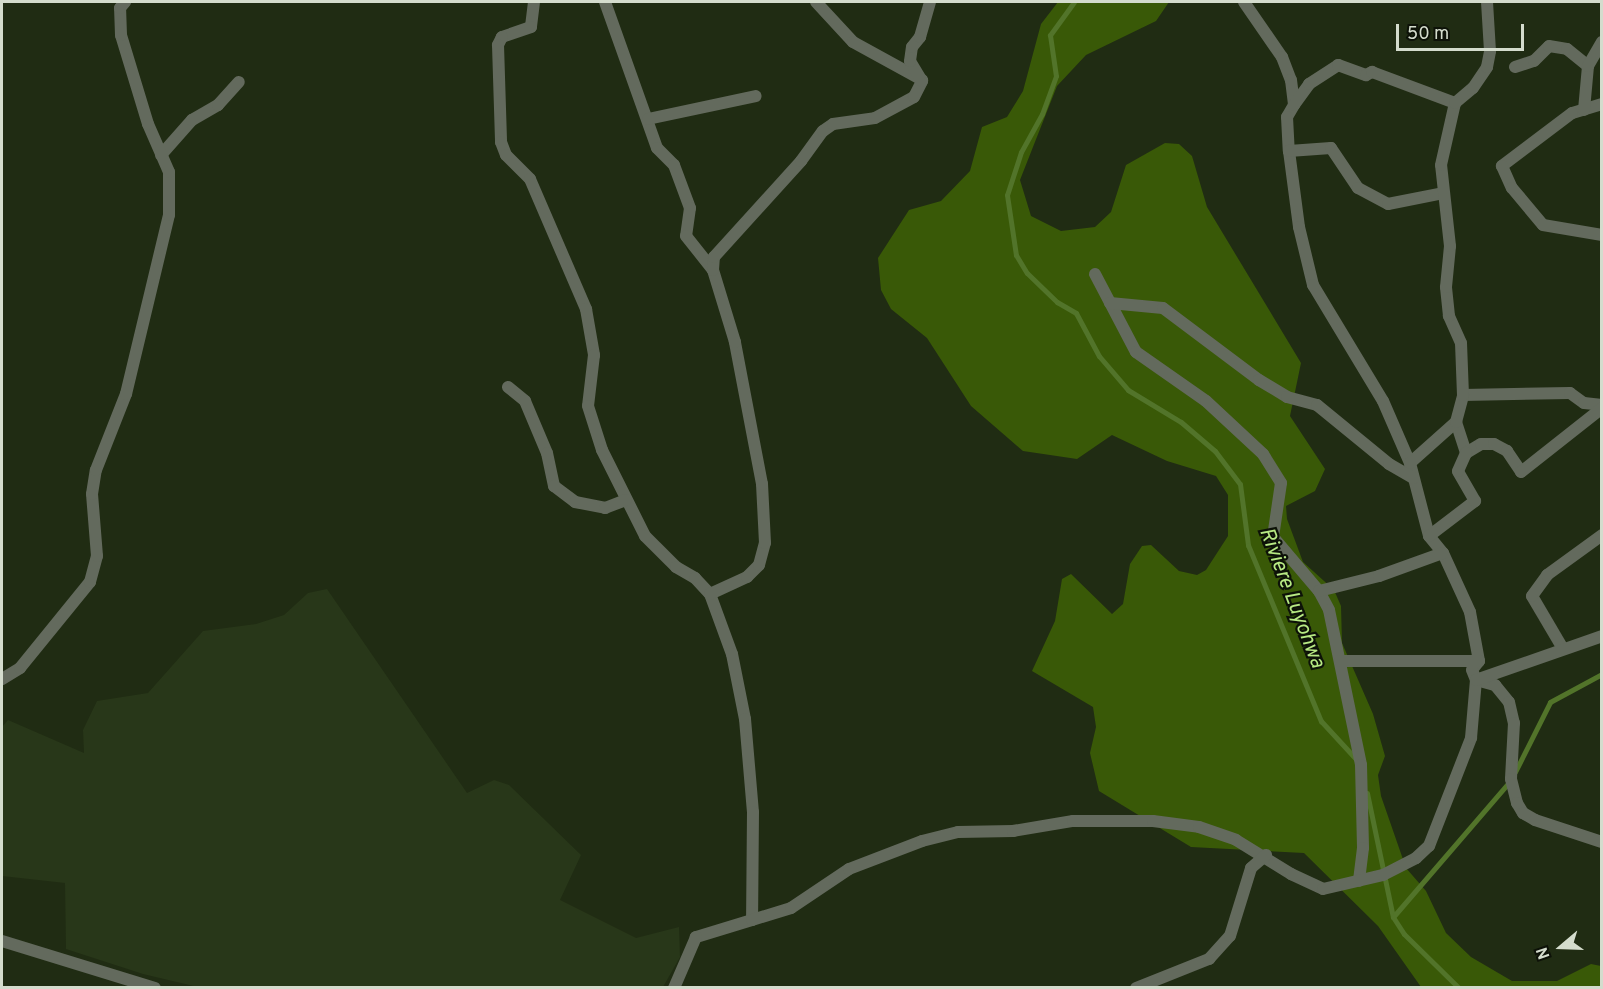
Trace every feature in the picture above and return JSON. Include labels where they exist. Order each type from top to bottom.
[{"type":"street","points":[[534,2],[531,27],[502,37],[498,45],[501,142],[506,155],[530,179],[586,309],[594,355],[588,406],[602,450],[645,536],[659,552],[710,594],[728,643],[745,719],[753,802],[752,920]]},
{"type":"street","points":[[605,2],[657,148],[674,165],[690,208],[686,236],[712,270],[735,342],[762,484],[765,543],[759,565],[747,577],[710,594]]},
{"type":"street","points":[[816,2],[852,42],[922,81]]},
{"type":"street","points":[[922,81],[910,61],[930,2]]},
{"type":"street","points":[[1244,2],[1282,57],[1291,80],[1294,105]]},
{"type":"street","points":[[1466,453],[1456,422],[1463,395],[1461,344],[1449,316],[1446,286],[1450,246],[1443,193],[1443,142],[1455,103],[1473,88],[1486,67],[1490,51],[1487,2]]},
{"type":"street","points":[[2,679],[20,668],[90,582],[97,556],[92,494],[96,470],[126,394],[169,215],[169,172],[161,155],[121,35],[120,4]]},
{"type":"street","points":[[1584,110],[1588,66],[1602,42]]},
{"type":"street","points":[[1515,67],[1534,62],[1549,46],[1567,49],[1588,66]]},
{"type":"street","points":[[674,987],[696,937],[791,908],[849,869],[877,856],[958,832],[1012,831],[1073,821],[1153,821],[1198,827],[1266,855],[1291,874],[1323,889],[1383,875],[1416,858],[1429,846],[1471,738],[1476,680],[1472,670],[1479,661],[1470,612],[1443,553],[1429,536],[1410,463],[1383,401],[1313,285],[1299,227],[1287,117],[1309,84],[1338,65],[1366,75],[1372,72],[1455,103]]},
{"type":"street","points":[[712,270],[714,257],[721,248],[801,161],[823,132],[833,124],[875,118],[900,107],[914,97],[922,81]]},
{"type":"street","points":[[161,155],[192,120],[218,105],[239,82]]},
{"type":"street","points":[[648,119],[756,96]]},
{"type":"street","points":[[1602,105],[1572,113],[1502,166],[1512,188],[1543,225],[1602,235]]},
{"type":"street","points":[[1289,151],[1331,148],[1339,154],[1358,188],[1388,204],[1443,193]]},
{"type":"street","points":[[1095,273],[1136,352],[1206,401],[1263,454],[1281,483],[1273,537],[1319,591],[1329,610],[1361,765],[1363,848],[1359,881]]},
{"type":"street","points":[[1110,303],[1163,308],[1259,380],[1287,398],[1317,405],[1389,464],[1413,478]]},
{"type":"street","points":[[508,387],[525,401],[547,453],[554,486],[574,502],[605,508],[626,500]]},
{"type":"street","points":[[1463,395],[1570,393],[1584,403],[1602,407]]},
{"type":"street","points":[[1429,536],[1475,501],[1458,471],[1466,453],[1481,444],[1494,444],[1507,451],[1521,472],[1602,407]]},
{"type":"street","points":[[1410,463],[1456,422]]},
{"type":"street","points":[[1562,647],[1532,596],[1547,575],[1602,535]]},
{"type":"street","points":[[1319,591],[1379,576],[1443,553]]},
{"type":"street","points":[[1476,680],[1562,647],[1602,636]]},
{"type":"street","points":[[1340,662],[1479,661]]},
{"type":"street","points":[[1476,680],[1495,686],[1509,702],[1514,723],[1511,779],[1523,813],[1602,842]]},
{"type":"street","points":[[1136,987],[1209,959],[1230,936],[1251,868],[1266,855]]},
{"type":"street","points":[[2,941],[155,987]]},
{"type":"shaded area","points":[[327,589],[467,793],[494,780],[509,785],[581,855],[560,900],[636,938],[679,927],[680,957],[663,987],[202,988],[143,974],[66,949],[65,883],[2,876],[2,727],[8,720],[84,753],[83,730],[97,701],[148,693],[203,631],[256,624],[284,615],[308,593]]},
{"type":"green space","points":[[1058,2],[1169,2],[1156,21],[1086,55],[1057,86],[1020,180],[1031,216],[1061,231],[1095,227],[1111,212],[1126,165],[1165,143],[1179,144],[1192,156],[1207,207],[1301,363],[1290,416],[1325,469],[1315,491],[1286,506],[1287,519],[1303,562],[1334,590],[1341,606],[1342,643],[1373,714],[1385,756],[1378,775],[1381,796],[1406,868],[1426,891],[1446,933],[1471,957],[1512,981],[1557,981],[1591,964],[1601,966],[1601,987],[1421,987],[1378,926],[1304,853],[1191,847],[1099,791],[1090,753],[1096,727],[1093,707],[1032,671],[1055,621],[1062,579],[1071,574],[1112,614],[1123,604],[1130,564],[1142,546],[1151,545],[1179,571],[1197,575],[1206,570],[1228,536],[1228,495],[1216,476],[1167,461],[1112,435],[1077,459],[1023,451],[971,406],[927,338],[891,309],[881,290],[878,258],[909,210],[941,201],[970,171],[982,127],[1007,117],[1023,91],[1041,24]]},
{"type":"waterway","name":"Riviere Luyohwa","points":[[1074,2],[1050,35],[1056,76],[1042,114],[1021,152],[1007,195],[1016,255],[1027,273],[1057,302],[1076,313],[1099,356],[1128,390],[1181,422],[1215,451],[1240,484],[1248,545],[1321,721],[1356,759]]},
{"type":"waterway","points":[[1515,772],[1550,702],[1602,674]]},
{"type":"waterway","points":[[1393,917],[1511,780]]},
{"type":"waterway","name":"Riviere Luyohwa","points":[[1367,793],[1393,917],[1404,934],[1459,988]]}]
